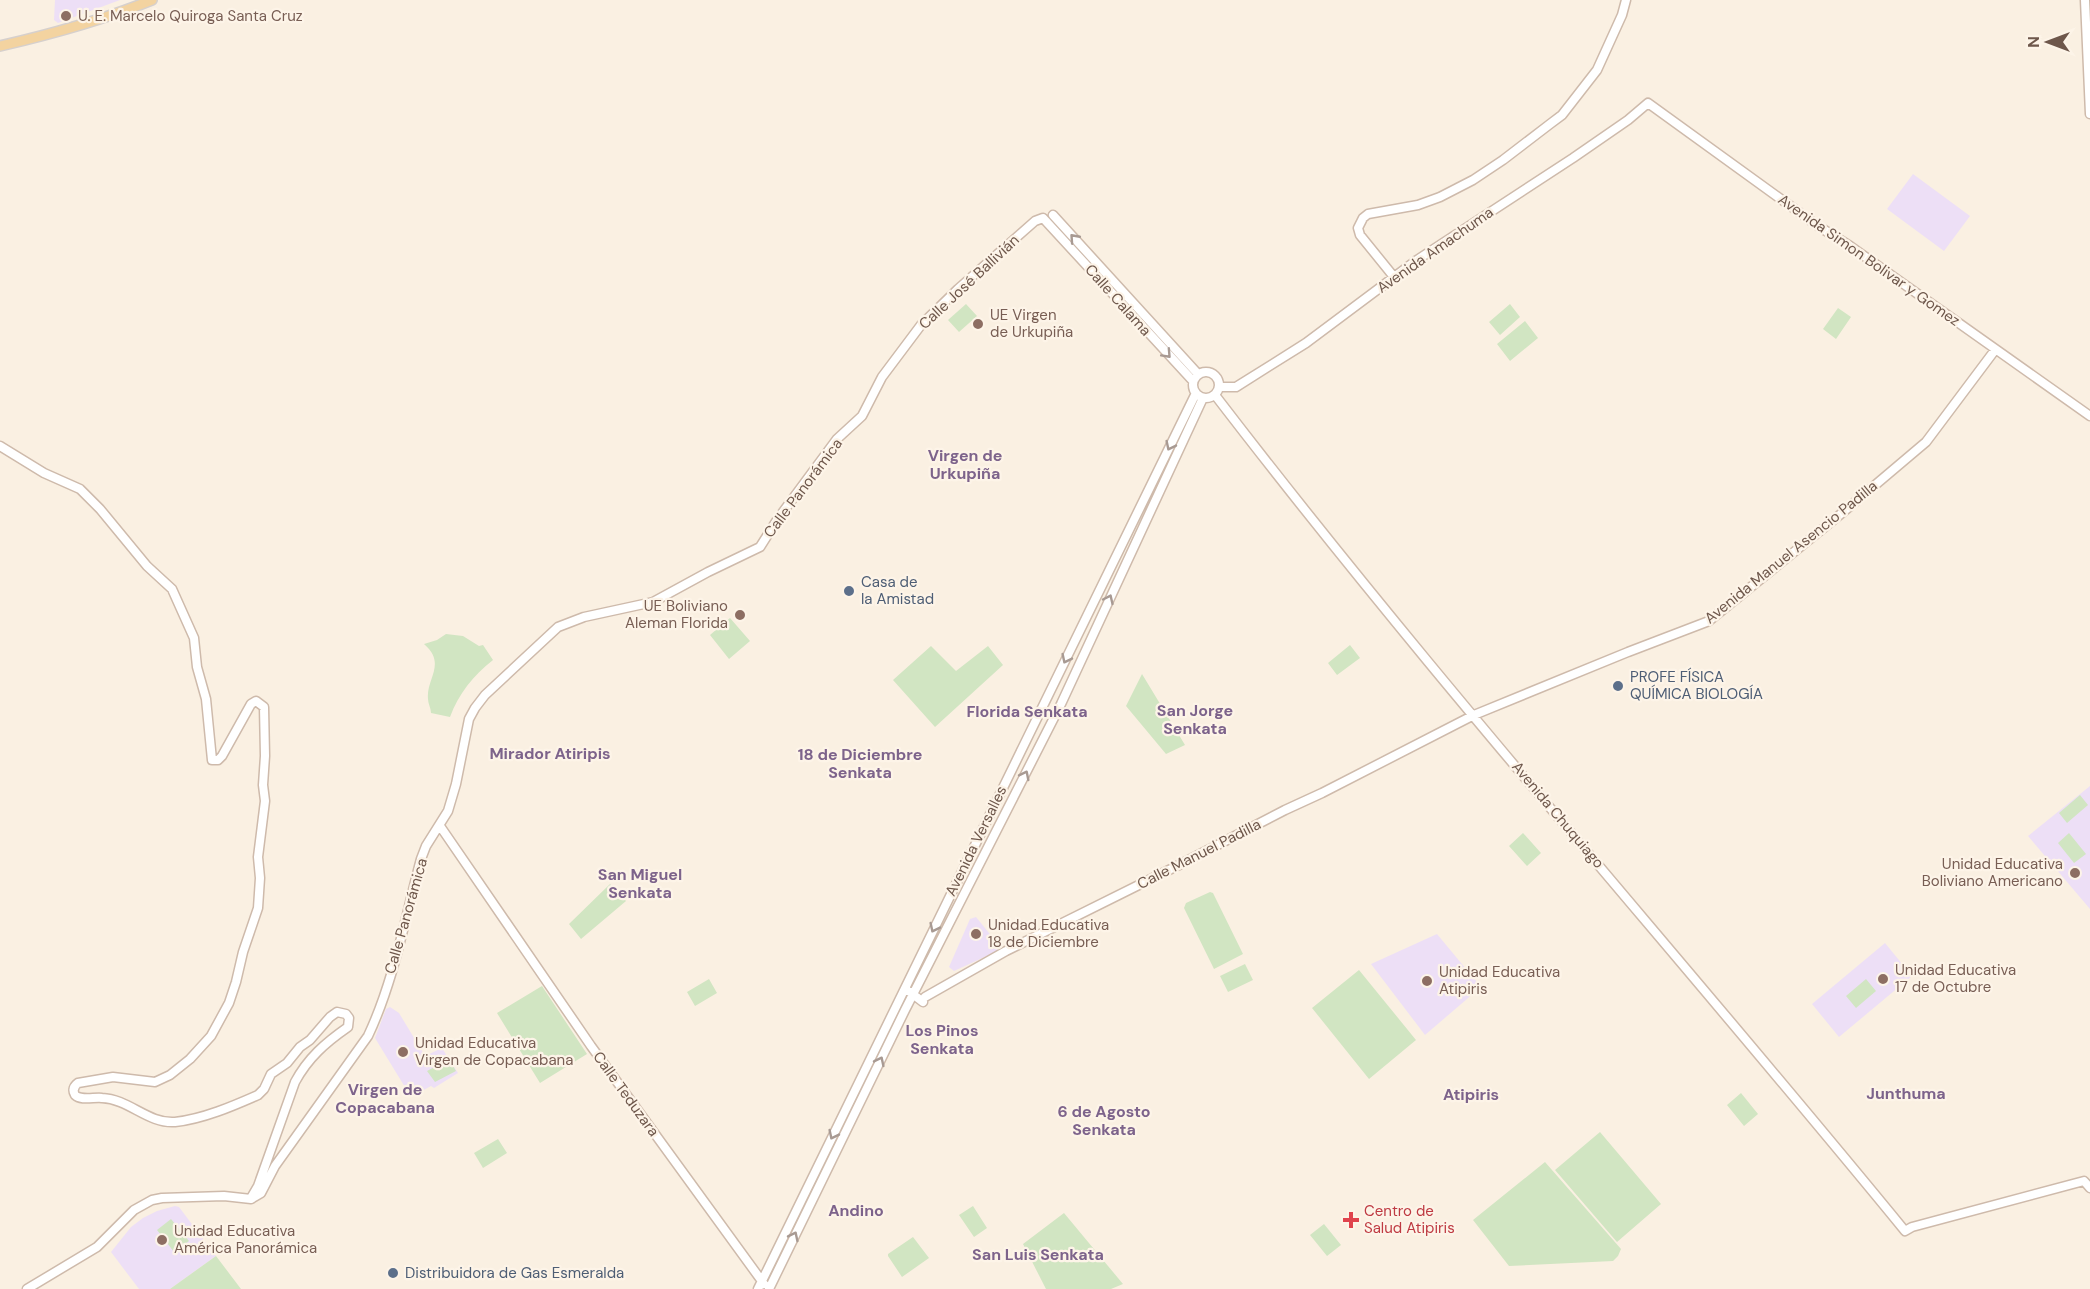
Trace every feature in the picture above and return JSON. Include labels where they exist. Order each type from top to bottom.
[{"type":"main road","points":[[0,46],[59,32],[152,0]]},
{"type":"street","points":[[1394,277],[1360,235],[1358,228],[1363,218],[1368,214],[1418,205],[1440,197],[1473,180],[1556,120],[1597,70],[1622,15],[1626,0]]},
{"type":"street","points":[[2085,0],[2090,114]]},
{"type":"street","name":"Avenida Amachuma","points":[[1199,396],[1236,387],[1306,343],[1394,277],[1574,158],[1648,103]]},
{"type":"street","name":"Avenida Simon Bolivar y Gomez","points":[[1648,103],[2090,416]]},
{"type":"street","points":[[1053,214],[1196,378],[1199,396]]},
{"type":"street","name":"Calle Calama","points":[[1043,218],[1196,378]]},
{"type":"street","name":"Calle José Ballivián","points":[[901,352],[921,325],[958,289],[1035,221],[1043,218]]},
{"type":"street","name":"Avenida Manuel Asencio Padilla","points":[[1474,715],[1628,652],[1694,628],[1719,615],[1926,442],[1995,350]]},
{"type":"street","name":"Calle Panorámica","points":[[251,1199],[261,1193],[275,1166],[368,1036],[384,997],[421,859],[426,846],[448,811],[469,719],[475,708],[485,695],[558,627],[584,617],[653,602],[760,547],[777,520],[837,439],[862,416],[882,377],[901,352]]},
{"type":"street","points":[[1196,378],[1211,373],[1217,379],[1217,391]]},
{"type":"street","name":"Avenida Chuquiago","points":[[1217,391],[1304,511],[1905,1232],[1912,1227],[2087,1184]]},
{"type":"street","name":"Avenida Versalles","points":[[760,1285],[905,987],[1199,396]]},
{"type":"street","name":"Avenida Versalles","points":[[768,1289],[913,994],[1061,704],[1199,396]]},
{"type":"street","points":[[0,446],[44,473],[80,489],[106,515],[147,566],[172,589],[194,638],[197,667],[206,699],[212,760],[218,760],[230,746],[251,704],[256,701],[264,707],[263,785],[266,801],[258,857],[258,908],[228,1003],[211,1036],[190,1059],[171,1075],[155,1082],[113,1077],[78,1083],[74,1087],[76,1096],[111,1098],[165,1122],[176,1122],[202,1115],[258,1095],[264,1089],[271,1074],[294,1056],[330,1017],[337,1012],[346,1014],[349,1018],[348,1027],[317,1050],[295,1082],[258,1186],[251,1199],[224,1196],[169,1197],[152,1200],[134,1210],[97,1248],[27,1289]]},
{"type":"street","name":"Calle Manuel Padilla","points":[[913,994],[924,999],[1006,951],[1285,810],[1322,794],[1474,715]]},
{"type":"street","name":"Calle Teduzara","points":[[440,826],[591,1046],[753,1271],[760,1285],[768,1289]]},
{"type":"street","points":[[905,987],[913,994]]},
{"type":"shaded area","name":"U. E. Marcelo Quiroga Santa Cruz","points":[[55,0],[120,0],[58,23],[54,20]]},
{"type":"shaded area","points":[[1913,174],[1970,216],[1944,251],[1887,209]]},
{"type":"shaded area","name":"Unidad Educativa Boliviano Americano","points":[[2090,786],[2090,909],[2028,836]]},
{"type":"shaded area","name":"Unidad Educativa 18 de Diciembre","points":[[976,917],[1002,949],[954,971],[949,967],[970,919]]},
{"type":"shaded area","points":[[1437,934],[1481,987],[1425,1035],[1371,964]]},
{"type":"shaded area","points":[[1885,943],[1912,976],[1839,1037],[1812,1004]]},
{"type":"shaded area","name":"Unidad Educativa Virgen de Copacabana","points":[[390,1007],[399,1013],[425,1056],[442,1048],[458,1073],[434,1088],[431,1086],[411,1097],[375,1038],[386,1009]]},
{"type":"shaded area","name":"Unidad Educativa América Panorámica","points":[[175,1206],[179,1207],[216,1256],[170,1289],[139,1289],[111,1252],[131,1227],[143,1218]]},
{"type":"green space","points":[[966,304],[977,316],[959,332],[948,320]]},
{"type":"green space","points":[[1510,304],[1520,317],[1500,335],[1489,322]]},
{"type":"green space","points":[[1838,308],[1851,317],[1836,339],[1823,329]]},
{"type":"green space","points":[[1525,321],[1538,338],[1510,361],[1497,344]]},
{"type":"green space","points":[[730,618],[750,641],[729,659],[710,635]]},
{"type":"green space","points":[[446,634],[463,636],[479,646],[483,645],[493,660],[467,686],[450,717],[431,713],[428,691],[435,665],[431,651],[424,644]]},
{"type":"green space","points":[[1350,645],[1360,658],[1337,675],[1328,663]]},
{"type":"green space","points":[[931,646],[956,671],[988,646],[1003,665],[935,727],[893,680]]},
{"type":"green space","points":[[1142,674],[1185,745],[1166,754],[1126,706]]},
{"type":"green space","points":[[2080,795],[2088,805],[2067,823],[2059,813]]},
{"type":"green space","points":[[1523,833],[1541,853],[1527,866],[1509,846]]},
{"type":"green space","points":[[2069,833],[2086,854],[2074,863],[2058,843]]},
{"type":"green space","points":[[610,884],[626,901],[581,939],[569,924]]},
{"type":"green space","points":[[1210,892],[1213,893],[1243,954],[1214,969],[1184,908],[1186,903]]},
{"type":"green space","points":[[1245,964],[1253,980],[1228,992],[1220,976]]},
{"type":"green space","points":[[1359,970],[1416,1040],[1369,1079],[1312,1008]]},
{"type":"green space","points":[[709,979],[717,993],[695,1006],[687,992]]},
{"type":"green space","points":[[1866,979],[1876,991],[1856,1008],[1846,996]]},
{"type":"green space","points":[[542,986],[587,1054],[540,1083],[497,1013]]},
{"type":"green space","points":[[449,1059],[456,1071],[435,1082],[427,1071]]},
{"type":"green space","points":[[1741,1093],[1758,1114],[1744,1126],[1727,1105]]},
{"type":"green space","points":[[1600,1132],[1661,1204],[1617,1242],[1555,1170]]},
{"type":"green space","points":[[498,1139],[507,1153],[483,1168],[474,1153]]},
{"type":"green space","points":[[1545,1162],[1621,1249],[1613,1261],[1509,1266],[1473,1220]]},
{"type":"green space","points":[[973,1206],[987,1228],[974,1237],[959,1215]]},
{"type":"green space","points":[[1064,1213],[1123,1284],[1111,1289],[1046,1289],[1023,1244]]},
{"type":"green space","points":[[171,1219],[189,1241],[174,1252],[157,1230]]},
{"type":"green space","points":[[1324,1224],[1341,1245],[1327,1256],[1310,1235]]},
{"type":"green space","points":[[913,1237],[929,1258],[902,1277],[888,1254]]},
{"type":"green space","points":[[216,1256],[241,1289],[170,1289]]},
{"type":"place","name":"U. E. Marcelo Quiroga Santa Cruz","points":[[66,16]]},
{"type":"place","name":"UE Virgen de Urkupiña","points":[[978,324]]},
{"type":"place","name":"Casa de la Amistad","points":[[849,591]]},
{"type":"place","name":"UE Boliviano Aleman Florida","points":[[740,615]]},
{"type":"place","name":"PROFE FÍSICA QUÍMICA BIOLOGÍA","points":[[1618,686]]},
{"type":"place","name":"Unidad Educativa Boliviano Americano","points":[[2075,873]]},
{"type":"place","name":"Unidad Educativa 18 de Diciembre","points":[[976,934]]},
{"type":"place","name":"Unidad Educativa 17 de Octubre","points":[[1883,979]]},
{"type":"place","name":"Unidad Educativa Atipiris","points":[[1427,981]]},
{"type":"place","name":"Unidad Educativa Virgen de Copacabana","points":[[403,1052]]},
{"type":"place","name":"Centro de Salud Atipiris","points":[[1351,1220]]},
{"type":"place","name":"Unidad Educativa América Panorámica","points":[[162,1240]]},
{"type":"place","name":"Distribuidora de Gas Esmeralda","points":[[393,1273]]},
{"type":"district","name":"Virgen de Urkupiña","points":[[965,464]]},
{"type":"district","name":"Florida Senkata","points":[[1027,711]]},
{"type":"district","name":"San Jorge Senkata","points":[[1195,719]]},
{"type":"district","name":"Mirador Atiripis","points":[[550,753]]},
{"type":"district","name":"18 de Diciembre Senkata","points":[[860,763]]},
{"type":"district","name":"San Miguel Senkata","points":[[640,883]]},
{"type":"district","name":"Los Pinos Senkata","points":[[942,1039]]},
{"type":"district","name":"Junthuma","points":[[1906,1093]]},
{"type":"district","name":"Atipiris","points":[[1471,1094]]},
{"type":"district","name":"Virgen de Copacabana","points":[[385,1098]]},
{"type":"district","name":"6 de Agosto Senkata","points":[[1104,1120]]},
{"type":"district","name":"Andino","points":[[856,1210]]},
{"type":"district","name":"San Luis Senkata","points":[[1038,1254]]}]
